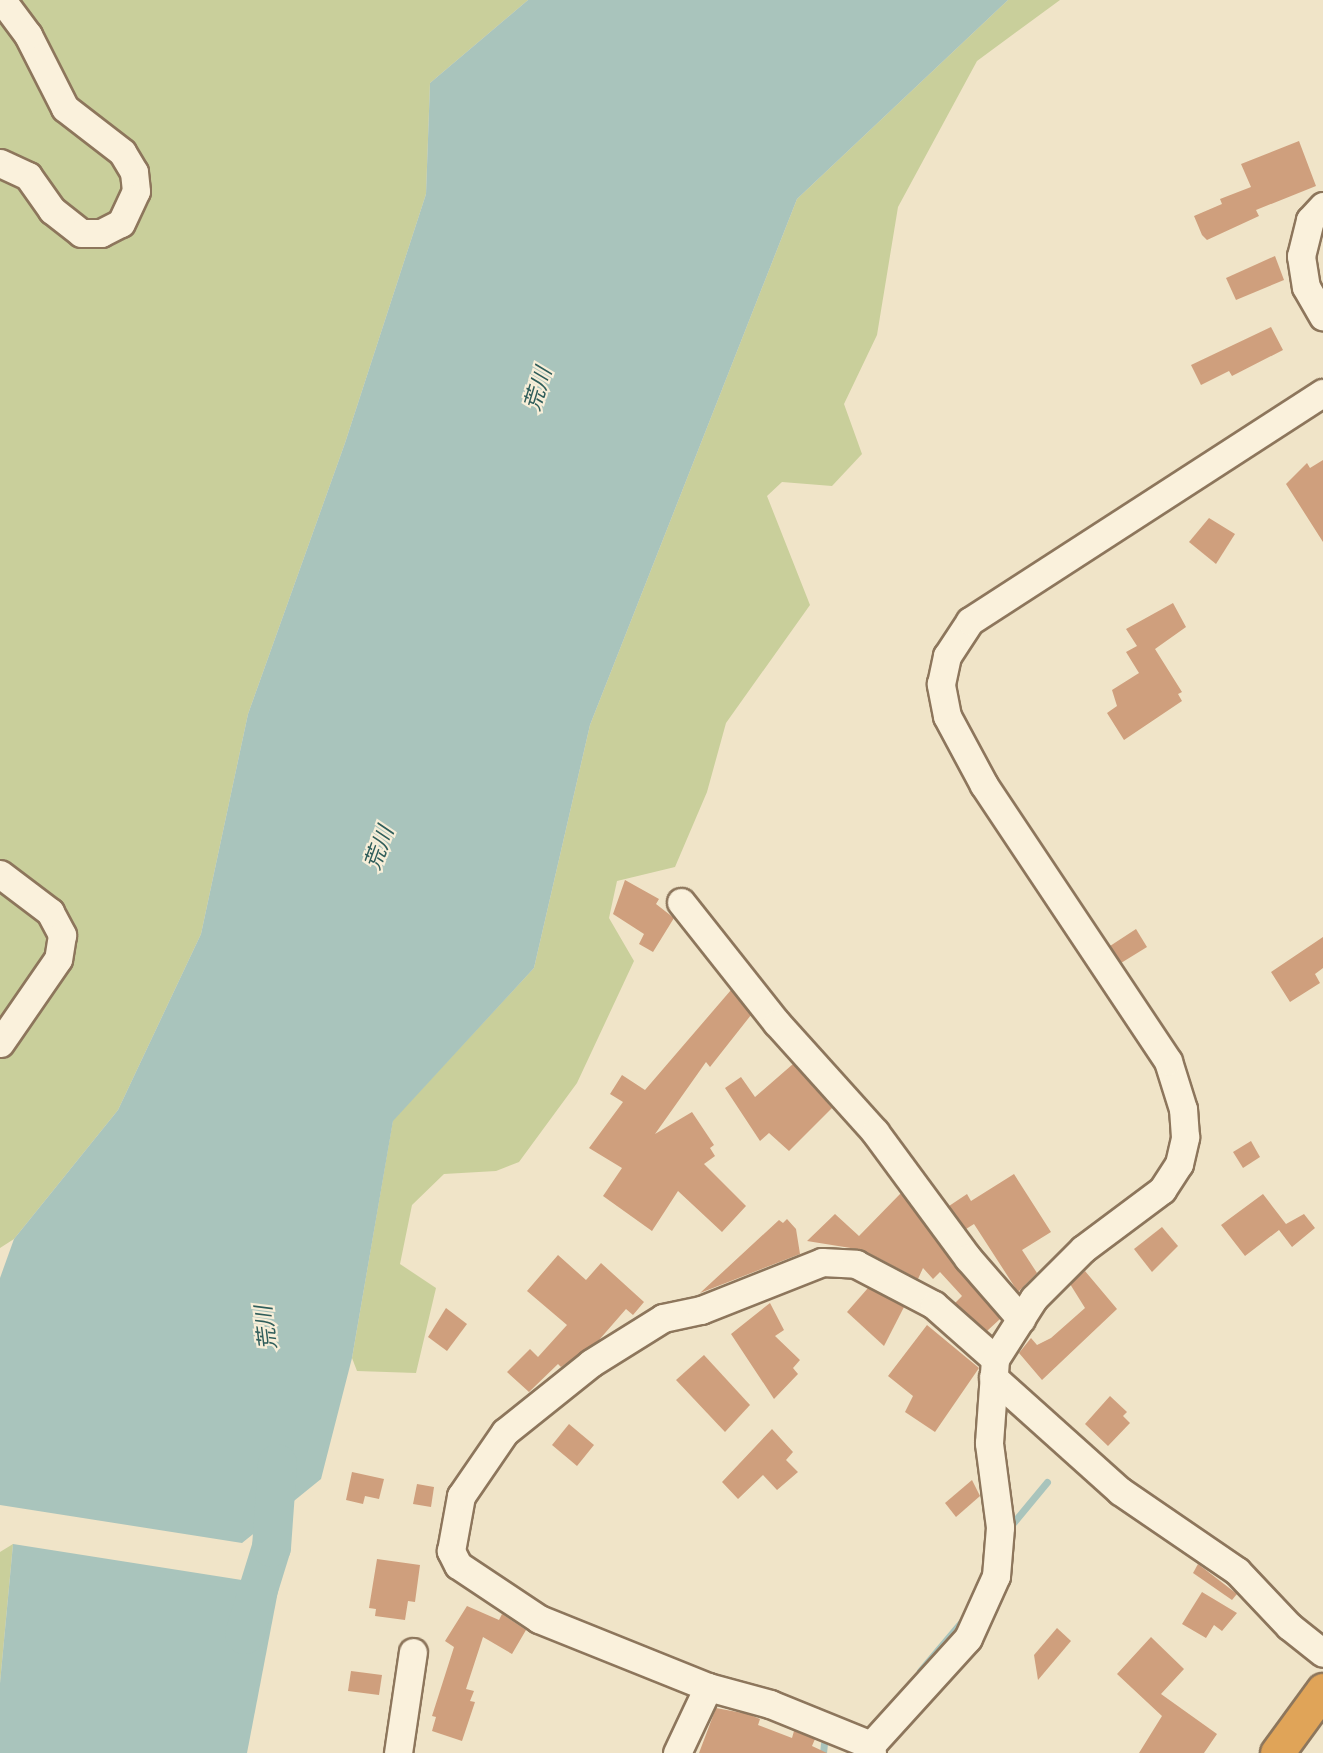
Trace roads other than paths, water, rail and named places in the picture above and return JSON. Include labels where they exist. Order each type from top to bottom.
[{"type":"highway","points":[[1277,1753],[1323,1690]]},
{"type":"street","points":[[0,163],[28,176],[52,210],[81,233],[101,233],[122,223],[136,191],[134,172],[122,152],[65,108],[28,35],[2,0]]},
{"type":"street","points":[[1323,206],[1310,220],[1300,256],[1306,287],[1323,316]]},
{"type":"street","points":[[1323,393],[970,621],[947,656],[941,684],[947,716],[984,785],[1168,1061],[1183,1109],[1179,1164],[1162,1190],[1083,1249],[1034,1298],[994,1368],[989,1443],[1000,1553],[994,1585],[968,1638],[872,1749],[770,1704],[708,1687],[539,1619],[459,1564],[451,1551],[461,1496],[505,1432],[591,1363],[653,1323],[701,1310],[822,1262],[856,1264],[934,1305],[994,1368],[1120,1491],[1237,1571],[1288,1626],[1323,1653]]},
{"type":"street","points":[[0,874],[50,912],[62,935],[58,959],[0,1042]]},
{"type":"street","points":[[681,902],[777,1023],[876,1132],[968,1258],[1021,1319]]},
{"type":"street","points":[[398,1753],[413,1652]]},
{"type":"street","points":[[677,1753],[708,1687]]},
{"type":"water","points":[[528,0],[1008,0],[797,199],[590,725],[534,968],[393,1121],[352,1358],[321,1479],[242,1543],[0,1505],[0,1278],[14,1239],[118,1110],[201,934],[248,714],[345,443],[426,194],[430,83]]},
{"type":"water","points":[[13,1544],[279,1586],[247,1753],[0,1753],[0,1683]]},
{"type":"waterway","name":"荒川","points":[[244,1634],[271,1547],[277,1463]]},
{"type":"waterway","points":[[1008,1529],[1047,1482]]},
{"type":"waterway","points":[[920,1671],[963,1620]]},
{"type":"waterway","points":[[823,1753],[824,1744]]}]
